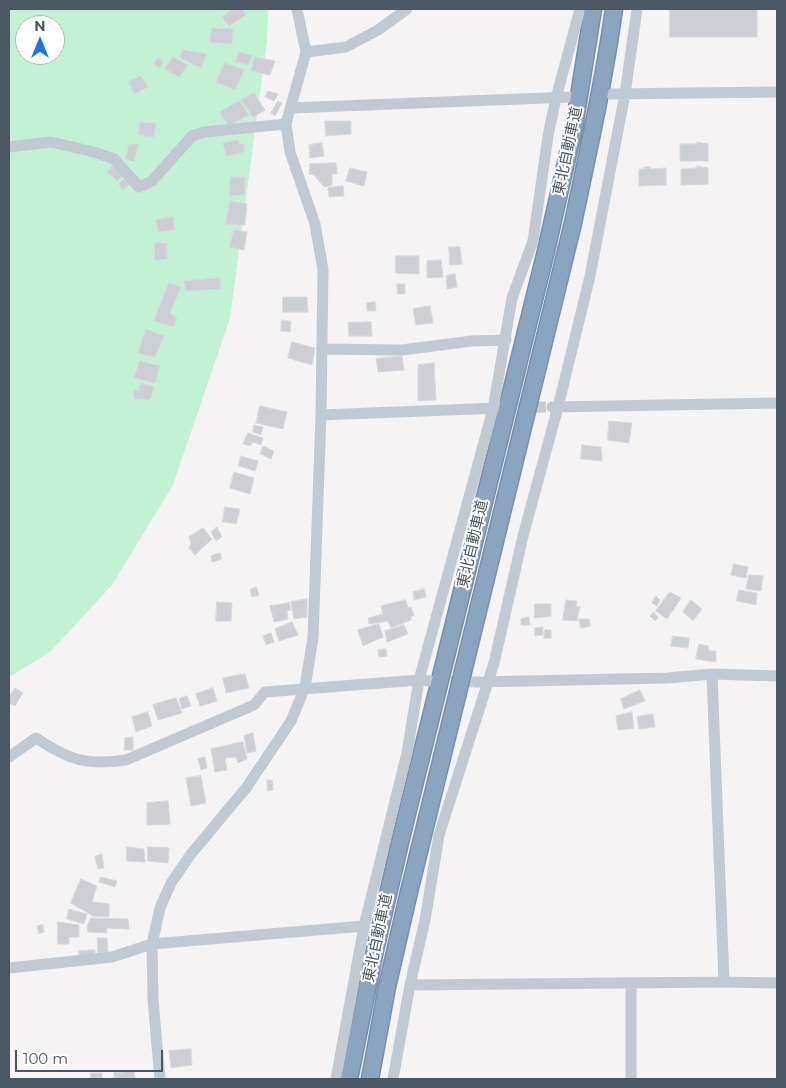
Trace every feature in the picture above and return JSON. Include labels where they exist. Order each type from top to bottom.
[{"type":"highway","name":"東北自動車道","points":[[349,1079],[375,950],[402,834],[546,252],[574,127],[593,9]]},
{"type":"highway","name":"東北自動車道","points":[[370,1079],[387,987],[408,896],[571,232],[594,123],[614,9]]},
{"type":"street","points":[[160,1079],[153,1000],[152,944],[160,908],[171,883],[191,854],[246,788],[291,721],[305,687],[313,638],[321,415],[323,270],[316,224],[290,152],[286,124],[306,52],[297,9]]},
{"type":"street","points":[[306,52],[346,47],[378,30],[407,9]]},
{"type":"street","points":[[336,1079],[364,926],[424,681],[497,408],[512,298],[533,242],[548,136],[556,98],[580,9]]},
{"type":"street","points":[[393,1079],[410,985],[425,920],[439,835],[482,681],[496,653],[555,407],[590,276],[626,94],[637,9]]},
{"type":"street","points":[[611,94],[777,92]]},
{"type":"street","points":[[290,108],[571,97]]},
{"type":"street","points":[[9,147],[51,142],[94,152],[114,159],[139,187],[152,181],[192,136],[204,132],[286,124]]},
{"type":"street","points":[[322,349],[402,350],[472,341],[506,340]]},
{"type":"street","points":[[555,407],[777,402]]},
{"type":"street","points":[[321,415],[497,408]]},
{"type":"street","points":[[482,681],[668,678],[712,674],[777,676]]},
{"type":"street","points":[[712,674],[724,982]]},
{"type":"street","points":[[9,757],[36,738],[55,751],[81,761],[104,764],[126,760],[254,705],[265,692],[305,687],[424,681]]},
{"type":"street","points":[[9,968],[112,957],[152,944],[364,926]]},
{"type":"street","points":[[410,985],[777,982]]},
{"type":"street","points":[[631,983],[631,1079]]},
{"type":"green space","points":[[9,9],[268,9],[267,41],[230,318],[173,485],[112,585],[50,652],[9,677]]},
{"type":"building","points":[[233,9],[245,9],[243,11],[246,15],[229,26],[222,17]]},
{"type":"building","points":[[670,9],[757,9],[757,37],[670,37]]},
{"type":"building","points":[[212,28],[233,29],[232,44],[210,42]]},
{"type":"building","points":[[183,50],[207,54],[201,68],[180,58]]},
{"type":"building","points":[[239,52],[252,55],[248,65],[236,62]]},
{"type":"building","points":[[173,57],[188,65],[179,77],[165,69]]},
{"type":"building","points":[[255,57],[275,61],[270,75],[251,71]]},
{"type":"building","points":[[158,58],[163,62],[160,68],[154,64]]},
{"type":"building","points":[[225,63],[244,70],[235,90],[216,82]]},
{"type":"building","points":[[141,76],[148,87],[135,94],[128,82]]},
{"type":"building","points":[[268,91],[278,94],[274,101],[265,97]]},
{"type":"building","points":[[254,93],[265,110],[253,117],[241,100]]},
{"type":"building","points":[[240,101],[249,115],[228,126],[220,112]]},
{"type":"building","points":[[278,101],[282,103],[275,116],[271,113]]},
{"type":"building","points":[[325,121],[351,121],[351,134],[326,136]]},
{"type":"building","points":[[140,122],[156,123],[154,137],[139,135]]},
{"type":"building","points":[[238,140],[239,144],[244,144],[244,152],[226,156],[223,143]]},
{"type":"building","points":[[697,142],[708,144],[708,161],[680,161],[680,144],[697,144]]},
{"type":"building","points":[[322,143],[324,156],[310,158],[309,145]]},
{"type":"building","points":[[129,144],[138,144],[134,162],[126,159]]},
{"type":"building","points":[[336,163],[337,174],[332,174],[332,185],[324,187],[314,175],[309,174],[310,164]]},
{"type":"building","points":[[115,164],[123,175],[117,181],[107,172]]},
{"type":"building","points":[[697,166],[708,168],[708,184],[681,185],[681,169],[697,168]]},
{"type":"building","points":[[644,167],[650,167],[650,169],[666,168],[666,185],[639,186],[639,169],[645,169]]},
{"type":"building","points":[[350,168],[367,172],[364,186],[346,181]]},
{"type":"building","points":[[127,177],[132,183],[122,190],[119,184]]},
{"type":"building","points":[[231,177],[245,177],[244,195],[230,196]]},
{"type":"building","points":[[343,186],[344,196],[329,197],[328,188]]},
{"type":"building","points":[[230,201],[247,204],[245,225],[226,224]]},
{"type":"building","points":[[173,217],[175,230],[158,232],[156,220]]},
{"type":"building","points":[[234,230],[247,232],[244,250],[230,247]]},
{"type":"building","points":[[155,243],[167,243],[167,259],[155,260]]},
{"type":"building","points":[[449,247],[460,247],[462,264],[450,265]]},
{"type":"building","points":[[396,256],[419,256],[419,274],[396,273]]},
{"type":"building","points":[[441,260],[443,277],[427,278],[427,261]]},
{"type":"building","points":[[455,274],[457,287],[447,289],[446,276]]},
{"type":"building","points":[[220,278],[221,289],[186,291],[184,281]]},
{"type":"building","points":[[169,283],[181,287],[170,313],[177,318],[174,327],[154,321]]},
{"type":"building","points":[[397,284],[405,284],[405,294],[398,294]]},
{"type":"building","points":[[283,297],[307,297],[308,312],[283,312]]},
{"type":"building","points":[[375,302],[376,311],[367,311],[367,303]]},
{"type":"building","points":[[430,306],[433,323],[416,325],[413,309]]},
{"type":"building","points":[[282,320],[291,321],[290,332],[281,331]]},
{"type":"building","points":[[371,322],[372,336],[349,336],[348,323]]},
{"type":"building","points":[[146,329],[164,336],[155,357],[138,353]]},
{"type":"building","points":[[292,342],[315,348],[312,365],[288,358]]},
{"type":"building","points":[[402,356],[404,370],[378,372],[376,359]]},
{"type":"building","points":[[140,361],[160,366],[155,383],[134,378]]},
{"type":"building","points":[[434,363],[436,400],[418,401],[418,365]]},
{"type":"building","points":[[141,383],[154,387],[150,400],[134,399],[134,390],[138,391]]},
{"type":"building","points":[[260,406],[287,412],[283,429],[256,423]]},
{"type":"building","points":[[609,421],[632,423],[629,443],[608,440]]},
{"type":"building","points":[[254,425],[263,427],[261,435],[253,432]]},
{"type":"building","points":[[248,433],[263,438],[261,445],[253,442],[250,446],[243,444]]},
{"type":"building","points":[[582,445],[601,447],[602,461],[581,459]]},
{"type":"building","points":[[263,446],[274,451],[271,459],[260,454]]},
{"type":"building","points":[[241,456],[258,461],[255,471],[239,466]]},
{"type":"building","points":[[234,472],[254,478],[250,494],[230,488]]},
{"type":"building","points":[[225,507],[240,509],[236,524],[223,522]]},
{"type":"building","points":[[217,527],[222,537],[216,541],[211,532]]},
{"type":"building","points":[[203,528],[212,539],[195,555],[189,548],[191,544],[189,537]]},
{"type":"building","points":[[220,553],[222,559],[212,562],[211,556]]},
{"type":"building","points":[[734,564],[748,567],[746,578],[731,575]]},
{"type":"building","points":[[749,575],[763,576],[761,591],[746,589]]},
{"type":"building","points":[[256,587],[259,595],[252,597],[250,590]]},
{"type":"building","points":[[424,589],[426,597],[414,600],[413,592]]},
{"type":"building","points":[[739,590],[757,593],[756,605],[737,601]]},
{"type":"building","points":[[670,592],[681,598],[667,619],[656,611]]},
{"type":"building","points":[[656,596],[660,600],[657,606],[652,603]]},
{"type":"building","points":[[307,599],[307,617],[294,619],[291,602]]},
{"type":"building","points":[[406,600],[408,608],[411,607],[414,616],[411,616],[411,620],[391,628],[388,621],[369,624],[368,618],[383,614],[381,606]]},
{"type":"building","points":[[566,600],[577,601],[576,607],[580,607],[577,621],[563,620]]},
{"type":"building","points":[[691,600],[702,609],[693,621],[683,612]]},
{"type":"building","points":[[217,602],[232,603],[231,621],[216,621]]},
{"type":"building","points":[[289,603],[291,610],[287,611],[288,619],[274,622],[270,606]]},
{"type":"building","points":[[535,604],[551,604],[551,616],[535,618]]},
{"type":"building","points":[[654,612],[658,618],[655,621],[650,616]]},
{"type":"building","points":[[529,617],[530,625],[521,625],[521,619]]},
{"type":"building","points":[[579,619],[589,619],[591,626],[581,628]]},
{"type":"building","points":[[292,622],[298,635],[279,641],[275,629]]},
{"type":"building","points":[[379,624],[383,637],[363,646],[358,630]]},
{"type":"building","points":[[404,625],[408,634],[387,642],[385,631]]},
{"type":"building","points":[[543,627],[543,635],[535,636],[535,628]]},
{"type":"building","points":[[545,630],[551,630],[551,638],[544,638]]},
{"type":"building","points":[[271,633],[274,642],[266,645],[263,636]]},
{"type":"building","points":[[673,636],[689,638],[688,648],[671,646]]},
{"type":"building","points":[[699,644],[708,646],[709,651],[716,651],[716,662],[696,659]]},
{"type":"building","points":[[386,649],[387,656],[379,657],[378,650]]},
{"type":"building","points":[[245,674],[249,688],[226,693],[223,678]]},
{"type":"building","points":[[15,688],[23,693],[15,706],[9,703],[9,697]]},
{"type":"building","points":[[213,688],[217,701],[200,706],[196,694]]},
{"type":"building","points":[[640,690],[645,701],[624,709],[621,699]]},
{"type":"building","points":[[187,696],[191,706],[182,709],[179,699]]},
{"type":"building","points":[[176,698],[182,713],[158,720],[153,705]]},
{"type":"building","points":[[148,712],[152,726],[136,732],[132,717]]},
{"type":"building","points":[[632,712],[634,728],[618,730],[616,716]]},
{"type":"building","points":[[653,714],[655,727],[639,729],[637,717]]},
{"type":"building","points":[[253,733],[256,751],[247,753],[244,736]]},
{"type":"building","points":[[133,737],[133,750],[124,750],[125,738]]},
{"type":"building","points":[[243,742],[247,759],[238,763],[236,757],[225,758],[227,770],[215,772],[211,749]]},
{"type":"building","points":[[205,757],[207,768],[201,770],[198,759]]},
{"type":"building","points":[[201,776],[206,803],[191,806],[186,778]]},
{"type":"building","points":[[267,780],[272,780],[273,790],[268,791]]},
{"type":"building","points":[[168,801],[170,824],[147,825],[147,803]]},
{"type":"building","points":[[127,847],[144,849],[145,862],[127,861]]},
{"type":"building","points":[[148,847],[169,848],[168,863],[148,861]]},
{"type":"building","points":[[102,854],[104,868],[98,869],[95,857]]},
{"type":"building","points":[[101,877],[117,881],[115,887],[99,882]]},
{"type":"building","points":[[81,879],[97,886],[92,902],[109,904],[109,917],[93,916],[71,903]]},
{"type":"building","points":[[69,909],[87,914],[84,924],[67,919]]},
{"type":"building","points":[[91,918],[128,919],[129,929],[107,928],[107,933],[88,932],[87,926]]},
{"type":"building","points":[[58,922],[79,925],[79,937],[69,937],[69,944],[58,944]]},
{"type":"building","points":[[43,925],[44,932],[39,934],[37,926]]},
{"type":"building","points":[[98,938],[107,938],[108,952],[98,953]]},
{"type":"building","points":[[95,950],[95,957],[79,959],[79,951]]},
{"type":"building","points":[[191,1049],[192,1065],[171,1068],[169,1051]]},
{"type":"building","points":[[134,1071],[135,1079],[114,1079],[114,1073]]},
{"type":"building","points":[[91,1073],[102,1073],[102,1079],[91,1079]]},
{"type":"tunnel","points":[[502,408],[552,407]]},
{"type":"tunnel","points":[[434,681],[477,682]]}]
